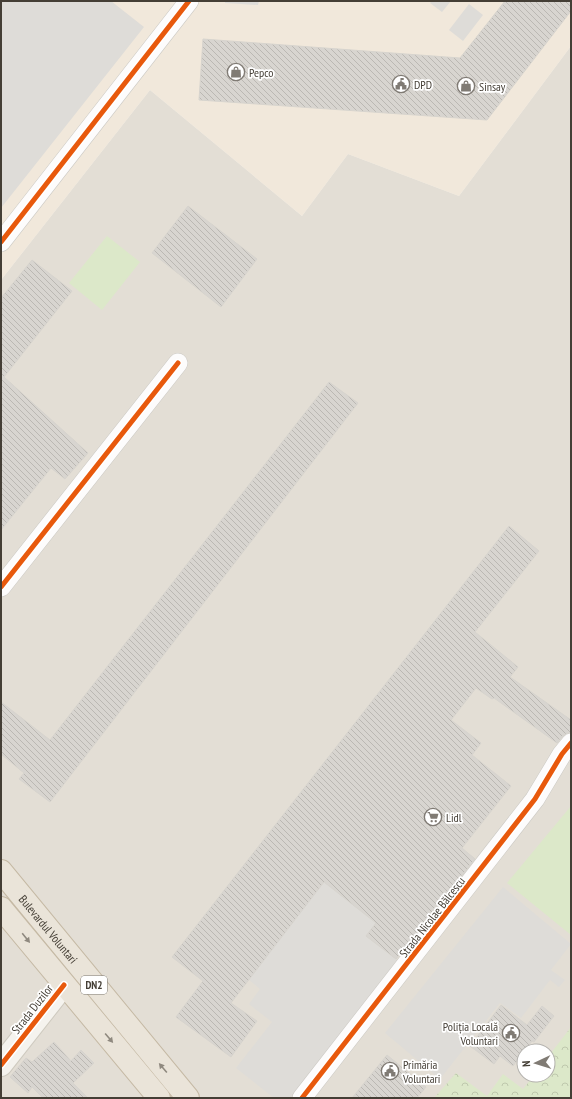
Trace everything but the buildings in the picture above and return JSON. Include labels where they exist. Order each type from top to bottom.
[{"type":"highway","name":"Bulevardul Voluntari","points":[[1,871],[188,1098]]},
{"type":"highway","name":"Bulevardul Voluntari","points":[[1,908],[159,1098]]},
{"type":"street","points":[[1,242],[189,1]]},
{"type":"street","points":[[1,587],[178,363]]},
{"type":"street","name":"Strada Nicolae Bălcescu","points":[[302,1098],[535,799],[562,754],[571,743]]},
{"type":"street","name":"Strada Duzilor","points":[[1,1064],[64,984]]},
{"type":"shaded area","points":[[1,1],[571,1],[571,46],[459,196],[348,154],[302,216],[150,90],[1,280]]},
{"type":"shaded area","points":[[1,1],[111,1],[144,27],[1,208]]},
{"type":"shaded area","points":[[225,1],[259,1],[258,5],[225,3]]},
{"type":"shaded area","points":[[432,1],[451,1],[442,12],[430,3]]},
{"type":"shaded area","points":[[469,4],[483,15],[463,41],[449,30]]},
{"type":"shaded area","points":[[571,46],[571,1098],[1,1098],[1,280],[150,90],[302,216],[348,154],[459,196]]},
{"type":"shaded area","points":[[324,882],[376,923],[366,936],[397,960],[290,1098],[274,1098],[236,1068],[272,1022],[249,1004],[260,989],[248,979]]},
{"type":"shaded area","points":[[503,887],[571,944],[551,970],[565,980],[559,987],[550,980],[521,1018],[500,1003],[440,1079],[385,1033]]},
{"type":"green space","points":[[107,236],[140,262],[102,310],[69,283]]},
{"type":"green space","points":[[571,806],[571,935],[507,883]]},
{"type":"green space","points":[[571,1027],[571,1098],[434,1098],[456,1073],[487,1096],[503,1074],[523,1089],[528,1083],[556,1083],[556,1047]]},
{"type":"cycle path","points":[[1,242],[189,1]]},
{"type":"cycle path","points":[[1,587],[178,363]]},
{"type":"cycle path","points":[[302,1098],[535,799],[562,754],[571,743]]},
{"type":"cycle path","points":[[1,1065],[64,985]]},
{"type":"place","name":"Pepco","points":[[236,72]]},
{"type":"place","name":"DPD","points":[[401,84]]},
{"type":"place","name":"Sinsay","points":[[466,86]]},
{"type":"place","name":"Lidl","points":[[433,817]]},
{"type":"place","name":"Poliția Locală Voluntari","points":[[511,1033]]},
{"type":"place","name":"Primăria Voluntari","points":[[390,1071]]}]
